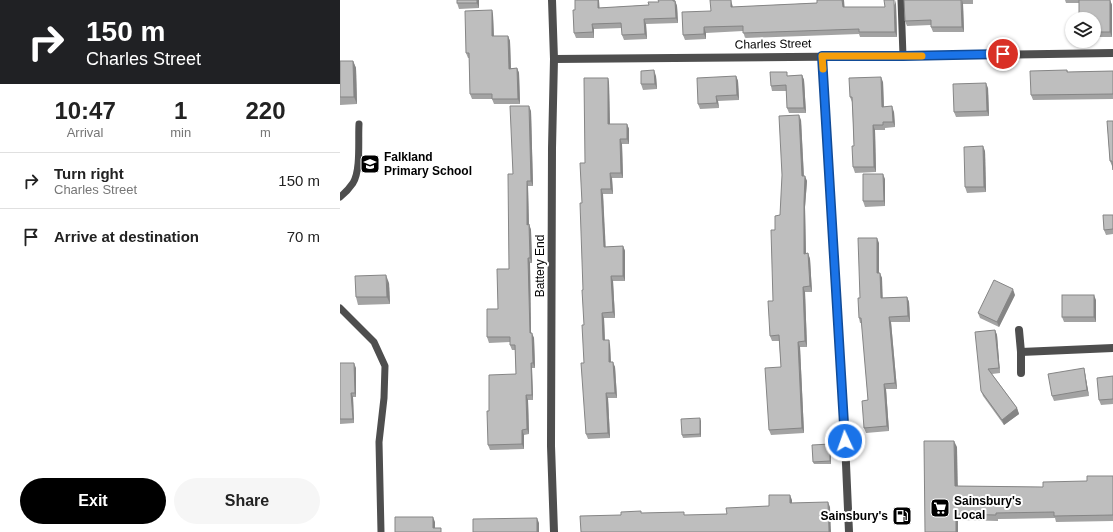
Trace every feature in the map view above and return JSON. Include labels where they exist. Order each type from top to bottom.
[{"type":"street","name":"Battery End","points":[[552,0],[554,59],[552,148],[551,446],[554,532]]},
{"type":"street","name":"Charles Street","points":[[554,59],[1113,53]]},
{"type":"street","points":[[822,56],[849,532]]},
{"type":"street","points":[[1019,330],[1021,373]]},
{"type":"street","points":[[1021,352],[1113,348]]},
{"type":"lane","points":[[901,0],[903,56]]},
{"type":"lane","points":[[340,197],[348,191],[354,182],[357,171],[359,124]]},
{"type":"lane","points":[[340,308],[374,342],[384,366],[384,398],[379,442],[381,532]]},
{"type":"building","points":[[457,0],[477,0],[477,3],[457,3]]},
{"type":"building","points":[[575,0],[598,0],[598,8],[649,5],[648,2],[673,0],[675,1],[676,18],[644,19],[645,34],[622,35],[621,23],[592,24],[593,32],[574,33],[573,10],[575,10]]},
{"type":"building","points":[[710,0],[731,0],[731,7],[817,3],[817,0],[842,0],[843,7],[885,7],[884,0],[894,0],[895,32],[859,32],[859,29],[743,33],[743,26],[704,27],[704,34],[683,35],[682,12],[711,11]]},
{"type":"building","points":[[904,0],[961,0],[962,27],[931,27],[931,20],[905,21]]},
{"type":"building","points":[[1079,0],[1110,0],[1110,32],[1101,32],[1101,12],[1079,12]]},
{"type":"building","points":[[492,10],[492,36],[508,36],[509,69],[517,68],[518,99],[492,99],[492,94],[470,94],[469,53],[466,53],[465,11]]},
{"type":"building","points":[[340,61],[353,61],[354,97],[340,97]]},
{"type":"building","points":[[654,70],[655,84],[641,84],[641,71]]},
{"type":"building","points":[[1067,70],[1067,72],[1113,71],[1113,94],[1031,95],[1030,71]]},
{"type":"building","points":[[770,72],[787,72],[787,76],[802,75],[804,108],[787,108],[786,85],[771,86]]},
{"type":"building","points":[[736,76],[737,95],[716,96],[717,103],[698,104],[697,78]]},
{"type":"building","points":[[881,77],[882,107],[892,106],[893,122],[883,122],[883,125],[873,125],[874,167],[853,167],[853,118],[849,78]]},
{"type":"building","points":[[584,78],[608,78],[608,124],[627,124],[627,139],[620,139],[621,173],[610,173],[611,189],[601,189],[604,247],[623,246],[623,276],[611,276],[613,312],[602,313],[603,340],[609,340],[609,362],[613,362],[615,393],[606,393],[608,433],[586,434],[581,363],[584,363],[582,325],[584,325],[580,203],[582,203],[580,163],[585,163]]},
{"type":"building","points":[[986,83],[987,111],[954,112],[953,84]]},
{"type":"building","points":[[510,106],[529,106],[531,181],[527,181],[527,225],[529,224],[530,258],[528,258],[530,333],[532,333],[533,363],[531,363],[532,395],[526,395],[527,429],[522,430],[522,444],[488,445],[487,411],[489,411],[489,375],[516,374],[515,345],[510,345],[510,337],[487,337],[487,309],[498,309],[497,269],[509,269],[508,174],[513,174]]},
{"type":"building","points":[[799,115],[802,176],[805,176],[804,254],[808,253],[810,286],[803,287],[805,341],[798,342],[802,428],[769,430],[765,368],[781,367],[779,335],[770,336],[768,301],[773,301],[771,230],[775,230],[775,216],[780,215],[782,175],[779,116]]},
{"type":"building","points":[[1107,121],[1113,121],[1113,170],[1112,161],[1110,161]]},
{"type":"building","points":[[983,146],[984,187],[965,187],[964,147]]},
{"type":"building","points":[[863,174],[883,174],[884,201],[863,201]]},
{"type":"building","points":[[1103,215],[1113,215],[1113,229],[1104,230]]},
{"type":"building","points":[[858,238],[877,238],[877,273],[880,273],[881,298],[907,297],[908,316],[889,317],[895,383],[884,384],[887,426],[864,428],[862,401],[868,400],[861,318],[859,318],[858,298],[860,298]]},
{"type":"building","points":[[386,275],[387,297],[356,297],[355,276]]},
{"type":"building","points":[[994,280],[1013,289],[997,322],[978,313]]},
{"type":"building","points":[[1062,295],[1094,295],[1094,317],[1062,317]]},
{"type":"building","points":[[995,330],[999,368],[988,369],[1017,408],[1002,420],[981,391],[975,332]]},
{"type":"building","points":[[340,363],[354,363],[355,393],[351,393],[353,419],[340,419]]},
{"type":"building","points":[[1084,368],[1087,390],[1052,396],[1048,374]]},
{"type":"building","points":[[1113,376],[1113,399],[1099,400],[1097,378]]},
{"type":"building","points":[[700,418],[700,434],[682,435],[681,419]]},
{"type":"building","points":[[924,441],[954,441],[955,486],[1043,487],[1043,482],[1087,481],[1087,476],[1113,476],[1113,515],[1054,516],[1054,512],[996,513],[996,515],[956,514],[956,532],[925,532]]},
{"type":"building","points":[[830,444],[830,461],[813,462],[812,445]]},
{"type":"building","points":[[769,495],[790,495],[790,503],[828,502],[829,532],[581,532],[580,516],[621,515],[621,512],[641,511],[641,513],[684,512],[684,515],[727,514],[726,508],[769,506]]},
{"type":"building","points":[[395,517],[433,517],[433,528],[441,528],[441,532],[395,532]]},
{"type":"building","points":[[537,518],[537,532],[473,532],[473,519]]},
{"type":"slow traffic","points":[[823,69],[822,56],[922,56]]},
{"type":"place","name":"Falkland Primary School","points":[[370,164]]},
{"type":"place","name":"Sainsbury's Local","points":[[940,508]]},
{"type":"place","name":"Sainsbury's","points":[[902,516]]},
{"type":"route","points":[[845,441],[822,56],[1003,54]]}]
